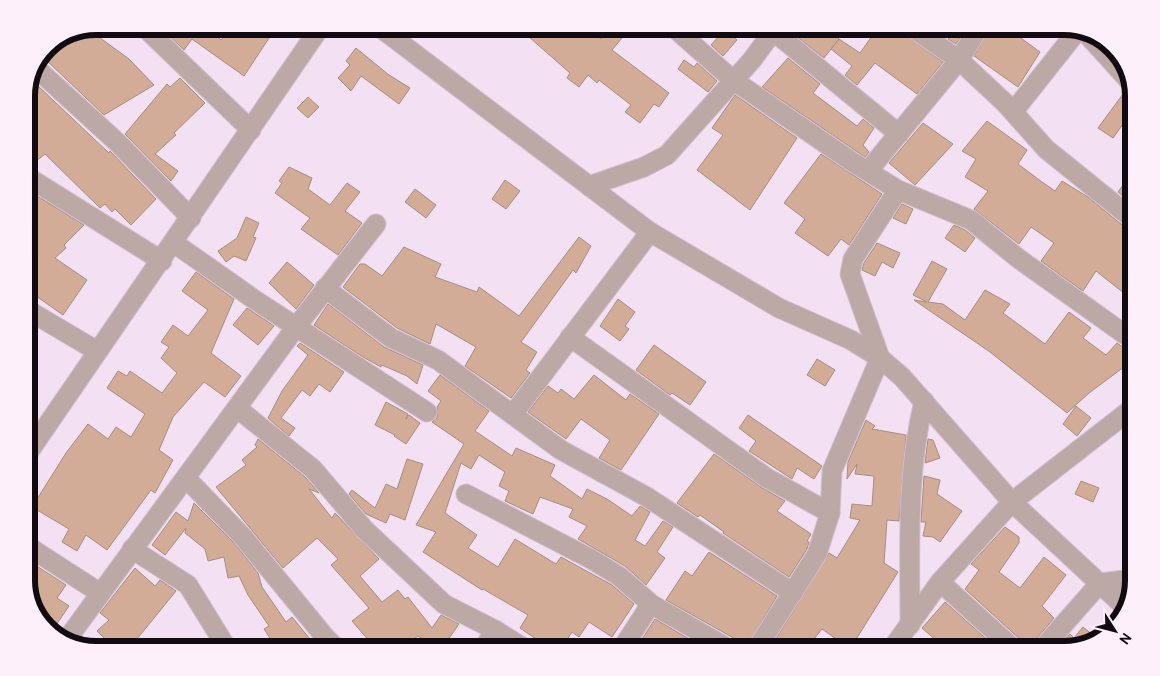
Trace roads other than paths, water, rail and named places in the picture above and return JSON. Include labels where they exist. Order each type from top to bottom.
[{"type":"street","points":[[152,35],[251,130]]},
{"type":"street","points":[[35,431],[97,351],[162,261],[315,35]]},
{"type":"street","points":[[390,35],[650,232],[779,308],[851,340],[880,358],[902,377],[1012,502],[1120,603]]},
{"type":"street","points":[[682,35],[733,80],[868,172],[898,190],[971,220],[1019,260],[1125,336]]},
{"type":"street","points":[[589,186],[644,167],[667,155],[733,80],[768,35]]},
{"type":"street","points":[[781,35],[899,134]]},
{"type":"street","points":[[923,35],[959,60],[1013,112],[1046,149],[1125,213]]},
{"type":"street","points":[[868,172],[959,60],[974,35]]},
{"type":"street","points":[[1013,112],[1073,36]]},
{"type":"street","points":[[40,72],[118,143],[191,218]]},
{"type":"street","points":[[35,182],[162,261]]},
{"type":"street","points":[[762,641],[817,554],[830,513],[832,471],[880,358],[850,274],[850,267],[853,259],[898,190]]},
{"type":"street","points":[[70,635],[296,326],[376,224]]},
{"type":"street","points":[[513,414],[650,232]]},
{"type":"street","points":[[174,243],[426,412]]},
{"type":"street","points":[[325,288],[391,338],[438,360],[561,450],[647,497],[793,593]]},
{"type":"street","points":[[35,314],[97,351]]},
{"type":"street","points":[[570,337],[767,478],[830,513]]},
{"type":"street","points":[[910,625],[910,484],[916,432],[924,401]]},
{"type":"street","points":[[237,408],[313,469],[365,530],[444,604],[496,630],[513,641]]},
{"type":"street","points":[[898,641],[940,582],[1012,502],[1125,414]]},
{"type":"street","points":[[186,478],[243,537],[329,641]]},
{"type":"street","points":[[466,494],[612,572],[651,604],[715,641]]},
{"type":"street","points":[[132,549],[188,585],[222,641]]},
{"type":"street","points":[[35,551],[100,593]]},
{"type":"street","points":[[1049,641],[1100,583],[1125,580]]},
{"type":"street","points":[[940,582],[1005,641]]},
{"type":"street","points":[[627,641],[651,604]]},
{"type":"street","points":[[489,641],[496,630]]}]
